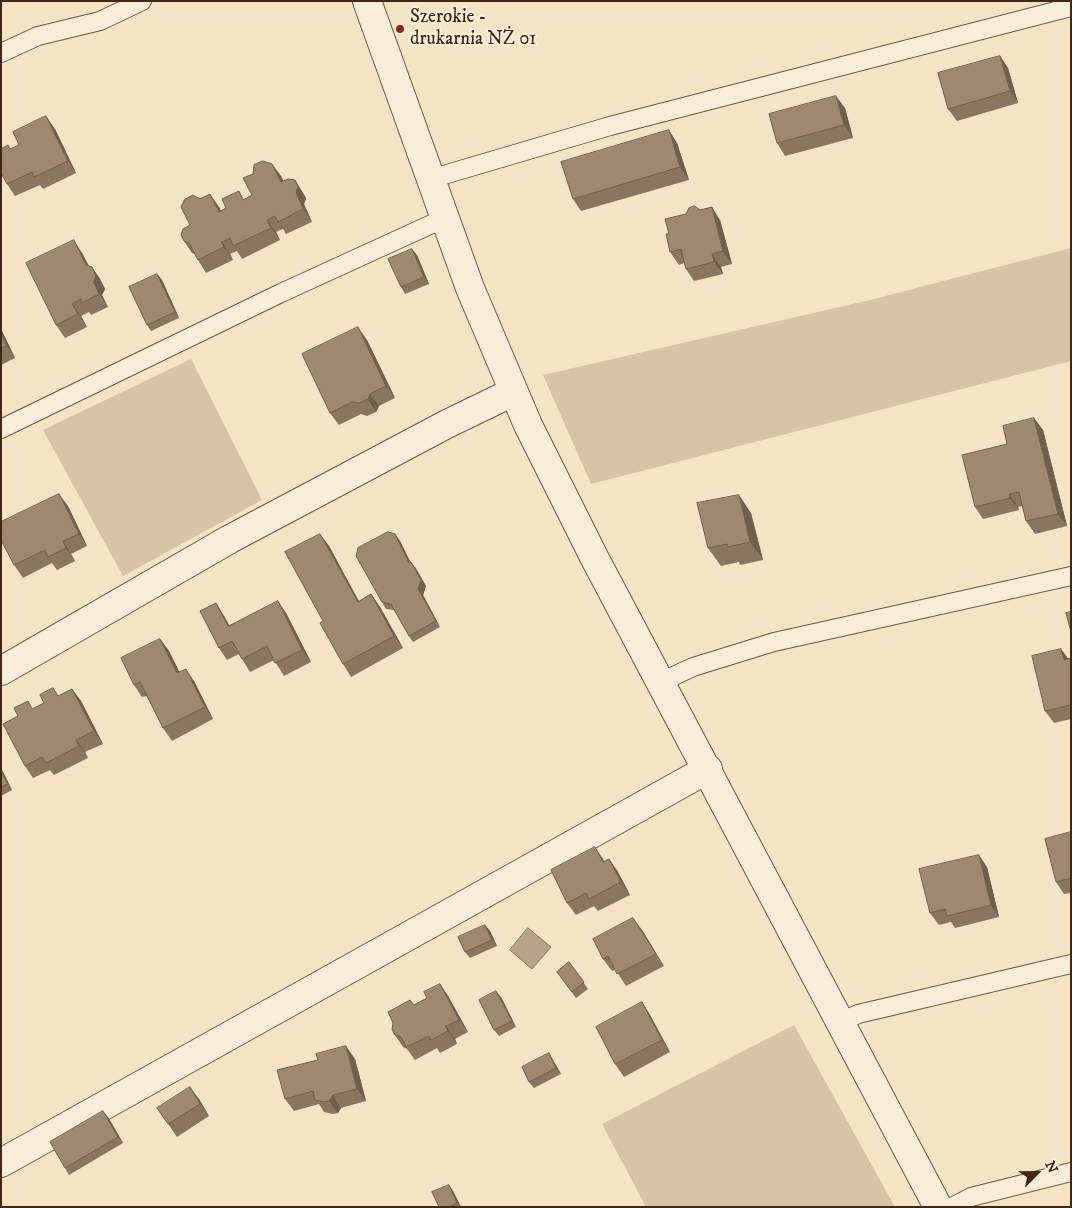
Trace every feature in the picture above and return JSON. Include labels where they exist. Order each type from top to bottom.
[{"type":"street","points":[[367,1],[430,179],[513,392],[558,488],[938,1207]]},
{"type":"street","points":[[1,671],[230,539],[447,424],[513,392]]},
{"type":"street","points":[[1,1163],[708,769]]},
{"type":"lane","points":[[1,53],[38,36],[100,21],[142,1]]},
{"type":"lane","points":[[430,179],[610,126],[1071,7]]},
{"type":"lane","points":[[1,429],[281,293],[445,218]]},
{"type":"lane","points":[[661,682],[693,667],[774,642],[1071,576]]},
{"type":"lane","points":[[841,1022],[858,1014],[1071,964]]},
{"type":"lane","points":[[952,1207],[971,1197],[1071,1172]]},
{"type":"shaded area","points":[[1071,248],[1071,361],[591,484],[543,375],[870,300]]},
{"type":"shaded area","points":[[191,359],[262,500],[123,576],[43,430]]},
{"type":"shaded area","points":[[528,928],[551,947],[532,969],[510,950]]},
{"type":"shaded area","points":[[794,1025],[895,1207],[646,1207],[602,1124]]},
{"type":"building","points":[[1000,56],[1010,91],[948,109],[938,73]]},
{"type":"building","points":[[836,96],[844,125],[777,143],[769,114]]},
{"type":"building","points":[[46,116],[68,161],[34,177],[32,172],[7,184],[1,173],[1,149],[8,145],[10,149],[19,145],[13,132]]},
{"type":"building","points":[[669,130],[680,167],[573,199],[561,162]]},
{"type":"building","points":[[263,161],[272,164],[281,182],[288,179],[295,180],[298,186],[296,192],[303,209],[278,222],[275,216],[267,220],[271,228],[233,246],[230,238],[222,242],[224,247],[198,260],[189,243],[184,241],[181,235],[183,229],[190,225],[181,207],[185,199],[193,195],[200,199],[210,194],[219,212],[226,208],[222,199],[239,191],[243,200],[252,195],[243,178],[253,174],[254,165]]},
{"type":"building","points":[[695,206],[700,210],[712,207],[723,251],[712,254],[714,262],[686,269],[681,249],[670,252],[666,234],[669,234],[665,219],[686,214],[689,208]]},
{"type":"building","points":[[74,240],[86,265],[92,267],[96,276],[94,282],[99,294],[82,303],[81,299],[72,304],[78,314],[56,325],[26,263]]},
{"type":"building","points":[[412,249],[424,277],[401,287],[388,259]]},
{"type":"building","points":[[157,274],[175,312],[147,325],[129,287]]},
{"type":"building","points":[[358,327],[386,386],[370,394],[368,399],[359,403],[352,402],[330,413],[302,354]]},
{"type":"building","points":[[1,334],[7,346],[1,348]]},
{"type":"building","points":[[1034,418],[1058,514],[1026,521],[1019,492],[1009,494],[1010,498],[975,507],[962,455],[1007,444],[1003,426]]},
{"type":"building","points":[[59,494],[79,534],[63,541],[66,548],[48,557],[45,550],[14,565],[1,540],[1,522]]},
{"type":"building","points":[[739,495],[750,542],[728,547],[727,544],[708,548],[697,503]]},
{"type":"building","points":[[388,532],[395,534],[409,563],[411,562],[421,580],[418,589],[436,621],[409,636],[391,604],[382,602],[356,556],[358,548]]},
{"type":"building","points":[[320,534],[358,602],[371,594],[394,636],[343,664],[320,623],[323,621],[285,552]]},
{"type":"building","points":[[278,601],[302,650],[275,663],[267,646],[242,659],[232,641],[219,648],[200,611],[216,603],[228,626]]},
{"type":"building","points":[[1071,612],[1071,632],[1066,613]]},
{"type":"building","points":[[160,639],[177,673],[186,669],[205,707],[163,728],[140,682],[134,685],[121,658]]},
{"type":"building","points":[[1061,649],[1064,660],[1071,658],[1071,705],[1045,711],[1032,656]]},
{"type":"building","points":[[53,688],[58,696],[72,689],[94,731],[76,740],[79,746],[46,763],[42,757],[25,766],[3,724],[18,716],[14,708],[28,701],[32,709],[44,703],[40,695]]},
{"type":"building","points":[[1,771],[8,784],[1,787]]},
{"type":"building","points":[[1071,832],[1071,878],[1056,882],[1045,839]]},
{"type":"building","points":[[595,847],[603,862],[609,859],[621,882],[589,899],[586,893],[567,903],[551,870]]},
{"type":"building","points":[[979,855],[991,905],[947,916],[945,909],[930,913],[919,869]]},
{"type":"building","points":[[633,918],[656,954],[617,974],[608,956],[603,959],[593,939]]},
{"type":"building","points":[[485,925],[492,940],[465,952],[458,937]]},
{"type":"building","points":[[569,962],[584,982],[572,992],[557,972]]},
{"type":"building","points":[[440,984],[459,1020],[446,1026],[448,1031],[431,1040],[429,1036],[406,1047],[401,1037],[394,1034],[392,1029],[393,1023],[388,1012],[410,1000],[414,1005],[427,998],[424,992]]},
{"type":"building","points":[[496,991],[512,1021],[494,1030],[479,1000]]},
{"type":"building","points":[[642,1002],[662,1040],[615,1064],[596,1027]]},
{"type":"building","points":[[346,1046],[357,1089],[333,1095],[329,1101],[324,1102],[315,1100],[313,1091],[285,1099],[277,1070],[318,1060],[316,1054]]},
{"type":"building","points":[[549,1053],[556,1068],[529,1082],[522,1067]]},
{"type":"building","points":[[190,1087],[200,1104],[168,1124],[157,1108]]},
{"type":"building","points":[[103,1111],[118,1137],[65,1168],[50,1142]]},
{"type":"building","points":[[449,1185],[457,1203],[449,1207],[439,1207],[432,1192]]},
{"type":"place","name":"Szerokie - drukarnia NŻ 01","points":[[400,29]]}]
